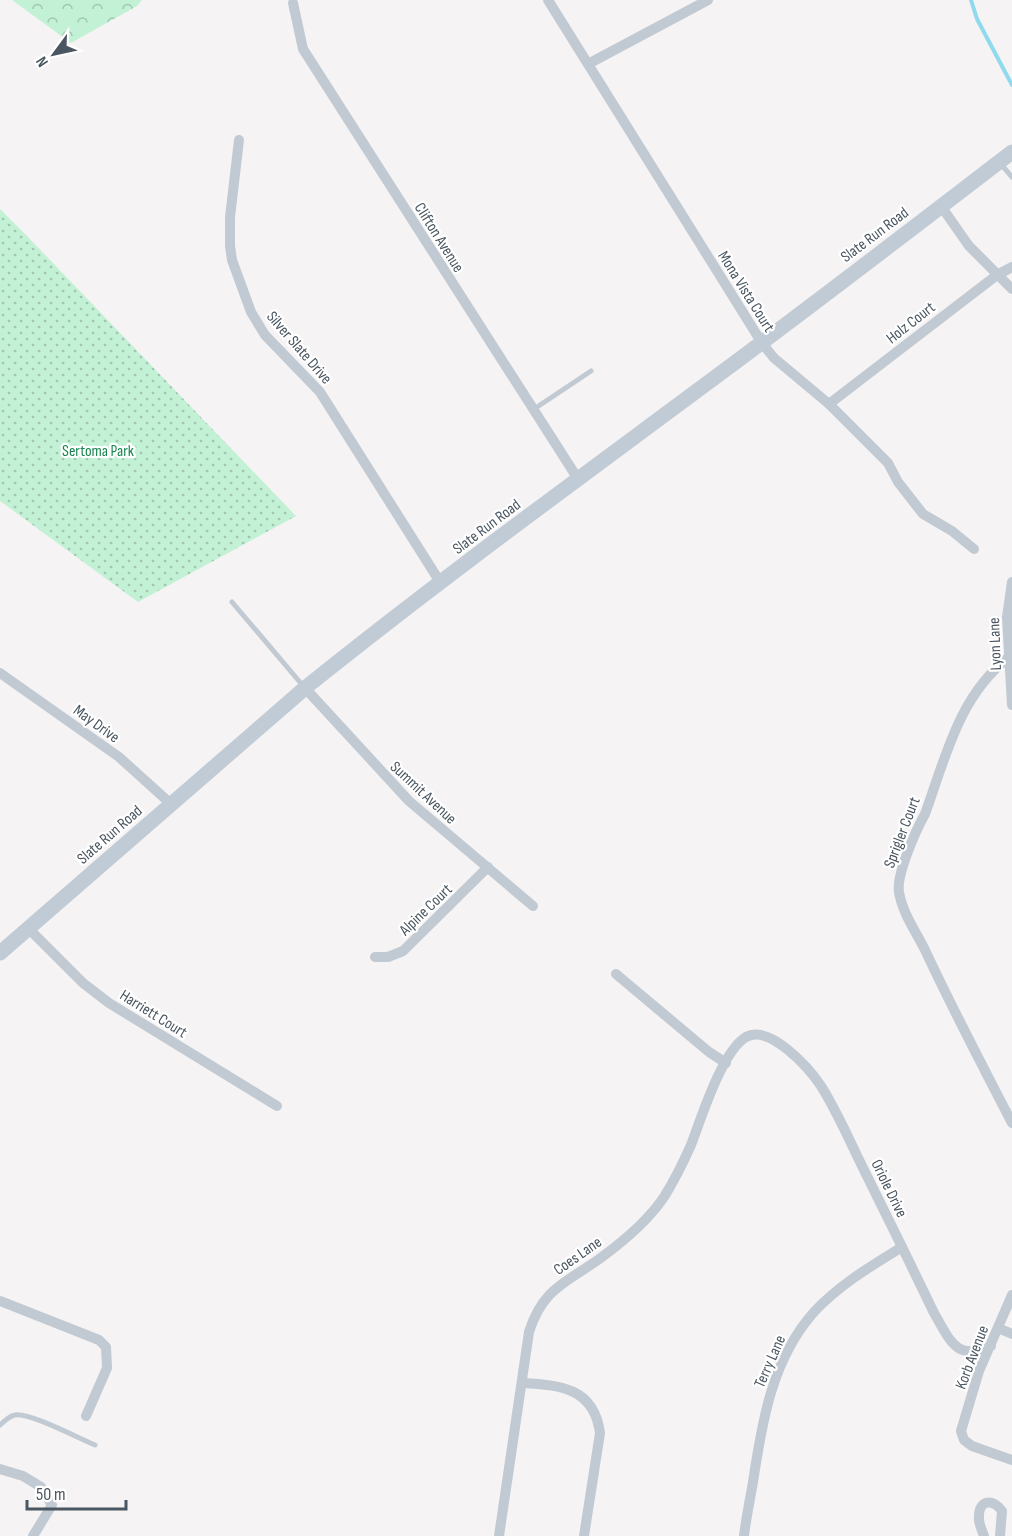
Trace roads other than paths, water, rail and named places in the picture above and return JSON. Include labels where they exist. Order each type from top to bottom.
[{"type":"street","name":"Mona Vista Court","points":[[548,0],[762,343],[774,358],[829,404],[888,463],[898,482],[922,514],[952,531],[974,549]]},
{"type":"street","points":[[588,64],[708,0]]},
{"type":"street","name":"Clifton Avenue","points":[[293,3],[303,49],[578,479]]},
{"type":"street","name":"Silver Slate Drive","points":[[239,140],[230,217],[230,246],[232,260],[251,312],[265,335],[320,392],[441,582]]},
{"type":"street","name":"Slate Run Road","points":[[0,953],[305,688],[441,582],[762,343],[1012,152]]},
{"type":"street","points":[[941,206],[969,246],[1012,288]]},
{"type":"street","name":"Holz Court","points":[[829,404],[997,275],[1012,267]]},
{"type":"street","name":"Lyon Lane","points":[[1012,582],[1007,617],[1012,705]]},
{"type":"street","name":"Sprigler Court","points":[[1009,657],[981,684],[961,716],[925,814],[917,828],[899,878],[898,890],[907,914],[947,997],[1012,1123]]},
{"type":"street","name":"May Drive","points":[[0,673],[119,757],[171,804]]},
{"type":"street","name":"Summit Avenue","points":[[305,688],[409,801],[533,906]]},
{"type":"street","name":"Alpine Court","points":[[375,957],[388,957],[403,951],[488,867]]},
{"type":"street","name":"Harriett Court","points":[[28,928],[82,983],[109,1003],[278,1106]]},
{"type":"street","points":[[616,974],[709,1052],[726,1063]]},
{"type":"street","name":"Coes Lane","points":[[499,1536],[529,1332],[542,1303],[566,1280],[633,1232],[660,1202],[672,1185],[726,1063],[737,1046],[745,1038],[754,1034]]},
{"type":"street","name":"Oriole Drive","points":[[754,1034],[773,1039],[792,1054],[821,1086],[846,1130],[934,1313],[951,1340],[959,1349],[968,1353],[976,1353],[991,1346]]},
{"type":"street","name":"Terry Lane","points":[[744,1536],[757,1454],[770,1394],[784,1358],[803,1326],[840,1288],[902,1247]]},
{"type":"street","name":"Korb Avenue","points":[[1012,1295],[979,1371],[961,1431],[964,1440],[972,1446],[1012,1460]]},
{"type":"street","points":[[0,1301],[99,1340],[106,1347],[107,1368],[86,1416]]},
{"type":"street","points":[[998,1328],[1012,1334]]},
{"type":"street","points":[[522,1383],[549,1384],[571,1390],[592,1406],[598,1418],[600,1433],[584,1536]]},
{"type":"street","points":[[0,1469],[23,1476],[41,1487],[52,1504],[33,1536]]},
{"type":"street","points":[[984,1536],[978,1517],[980,1508],[990,1502],[995,1503],[1002,1511],[1000,1536]]},
{"type":"lane","points":[[999,162],[1012,177]]},
{"type":"lane","points":[[533,410],[591,371]]},
{"type":"lane","points":[[232,602],[305,688]]},
{"type":"lane","points":[[0,1425],[7,1418],[17,1414],[31,1417],[95,1445]]},
{"type":"waterway","points":[[971,0],[977,19],[1012,85]]},
{"type":"park label","name":"Sertoma Park","points":[[98,450]]}]
